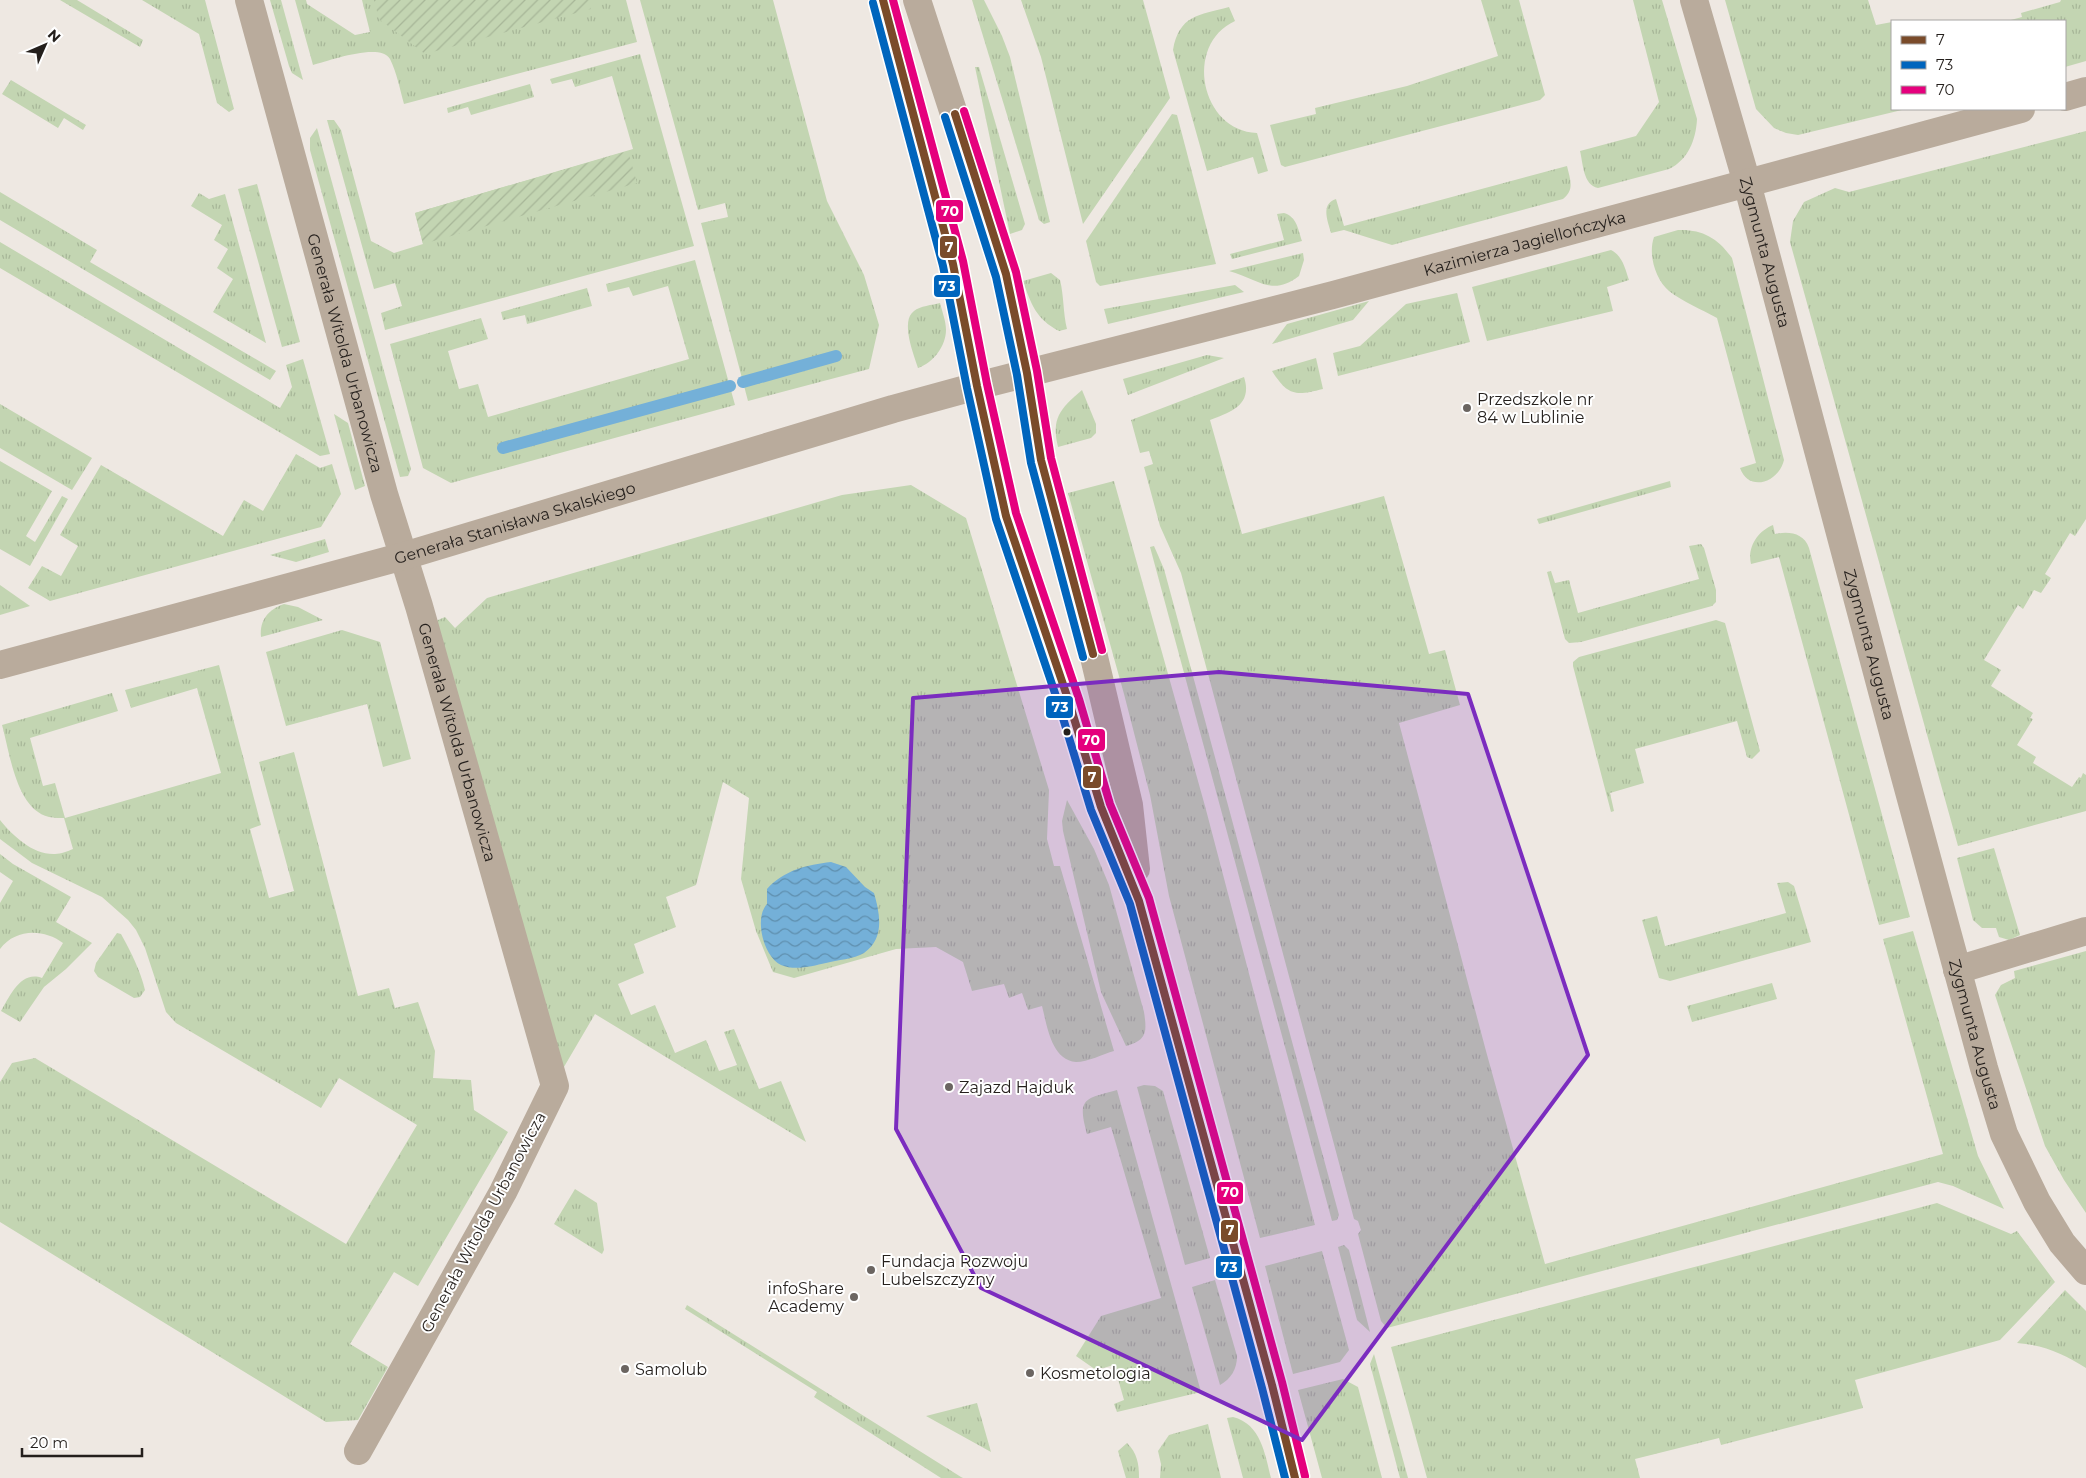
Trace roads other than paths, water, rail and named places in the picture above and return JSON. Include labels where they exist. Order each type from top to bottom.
[{"type":"street","name":"Generała Witolda Urbanowicza","points":[[249,0],[384,494],[404,556],[554,1086],[503,1192],[358,1451]]},
{"type":"street","points":[[883,0],[953,264],[976,386],[997,481],[1015,545],[1069,702],[1101,807],[1139,901],[1272,1385],[1295,1478]]},
{"type":"street","points":[[917,0],[999,250],[1027,373],[1041,460],[1094,657],[1129,805],[1139,901]]},
{"type":"street","name":"Zygmunta Augusta","points":[[1694,0],[1747,183],[1957,970],[2004,1134],[2037,1202],[2062,1243],[2086,1271]]},
{"type":"street","points":[[2066,97],[2086,91]]},
{"type":"street","name":"Kazimierza Jagiellończyka","points":[[1027,373],[1333,295],[2017,110]]},
{"type":"street","name":"Generała Stanisława Skalskiego","points":[[0,665],[404,556],[893,409],[1027,373]]},
{"type":"street","points":[[1957,970],[2086,931]]},
{"type":"water","points":[[831,862],[846,867],[865,887],[874,893],[879,917],[878,933],[875,940],[864,953],[850,958],[804,967],[792,968],[781,965],[769,954],[762,936],[761,918],[767,904],[767,889],[788,873],[813,865]]},
{"type":"waterway","points":[[743,382],[836,356]]},
{"type":"waterway","points":[[503,448],[730,386]]},
{"type":"place","name":"Przedszkole nr 84 w Lublinie","points":[[1467,408]]},
{"type":"place","name":"Zajazd Hajduk","points":[[949,1087]]},
{"type":"place","name":"Fundacja Rozwoju Lubelszczyzny","points":[[871,1270]]},
{"type":"place","name":"infoShare Academy","points":[[854,1297]]},
{"type":"place","name":"Samolub","points":[[625,1369]]},
{"type":"place","name":"Kosmetologia","points":[[1030,1373]]}]
